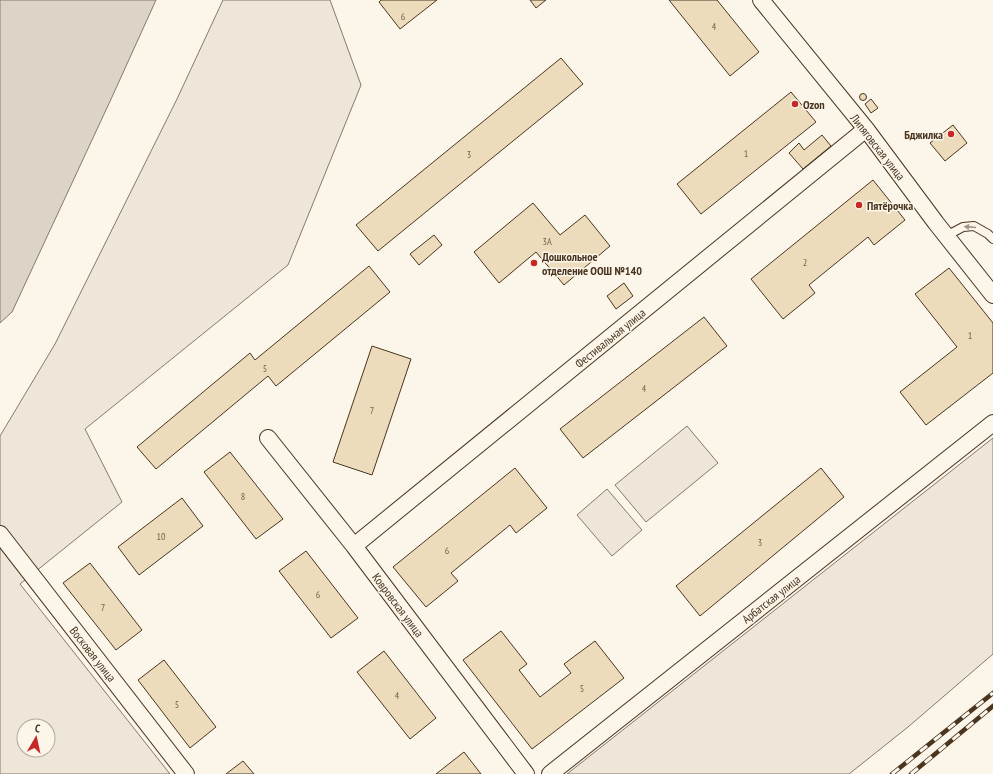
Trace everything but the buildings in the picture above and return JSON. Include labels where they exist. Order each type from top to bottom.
[{"type":"street","name":"Липяговская улица","points":[[761,0],[866,129],[946,236],[993,295]]},
{"type":"street","name":"Фестивальная улица","points":[[354,546],[866,129]]},
{"type":"street","name":"Арбатская улица","points":[[550,774],[993,423]]},
{"type":"street","name":"Ковровская улица","points":[[268,438],[354,546],[526,774]]},
{"type":"street","name":"Восковая улица","points":[[0,534],[186,774]]},
{"type":"lane","points":[[946,236],[963,227],[974,226],[988,234],[993,239]]},
{"type":"shaded area","points":[[0,0],[156,0],[12,312],[0,323]]},
{"type":"shaded area","points":[[223,0],[330,0],[361,85],[288,265],[85,429],[122,502],[20,584],[170,774],[0,774],[0,436],[55,344],[177,99]]},
{"type":"shaded area","points":[[687,426],[718,463],[646,522],[615,485]]},
{"type":"shaded area","points":[[993,438],[993,654],[908,727],[849,774],[567,774]]},
{"type":"shaded area","points":[[607,489],[642,530],[612,556],[577,515]]},
{"type":"railway","points":[[892,774],[993,693]]},
{"type":"railway","points":[[911,774],[993,706]]},
{"type":"place","name":"Ozon","points":[[795,104]]},
{"type":"place","name":"Бджилка","points":[[951,134]]},
{"type":"place","name":"Пятёрочка","points":[[859,205]]},
{"type":"place","name":"Дошкольное отделение ООШ №140","points":[[534,263]]}]
